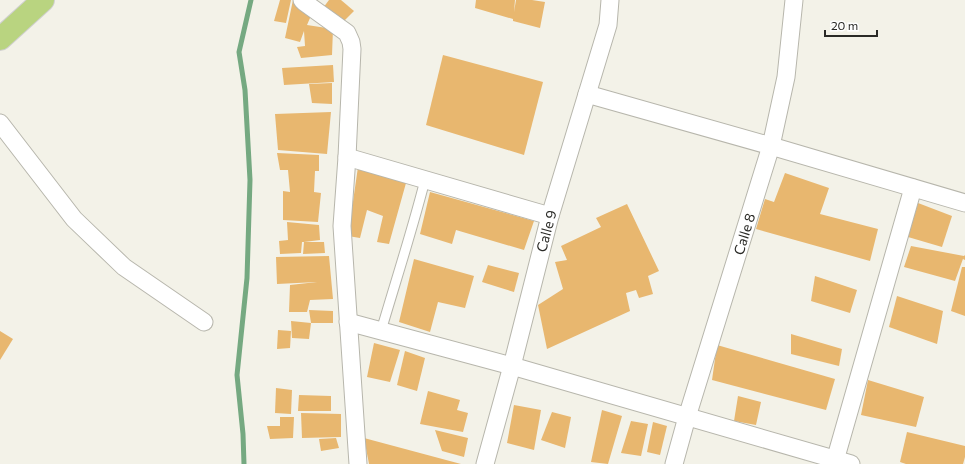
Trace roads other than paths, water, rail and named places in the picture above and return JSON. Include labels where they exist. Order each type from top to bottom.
[{"type":"main road","points":[[0,39],[44,0]]},
{"type":"street","points":[[302,0],[347,33],[352,49],[342,226],[358,464]]},
{"type":"street","name":"Calle 9","points":[[485,464],[512,366],[550,216],[608,25],[610,0]]},
{"type":"street","name":"Calle 8","points":[[674,464],[687,417],[771,146],[786,77],[794,0]]},
{"type":"street","points":[[587,94],[965,203]]},
{"type":"street","points":[[0,123],[74,219],[124,267],[204,322]]},
{"type":"street","points":[[347,157],[550,216]]},
{"type":"street","points":[[834,462],[913,188]]},
{"type":"street","points":[[348,322],[512,366],[834,462],[851,464]]},
{"type":"lane","points":[[381,331],[414,224],[425,180]]},
{"type":"waterway","points":[[244,464],[243,434],[237,375],[247,278],[250,180],[245,90],[239,52],[251,0]]}]
